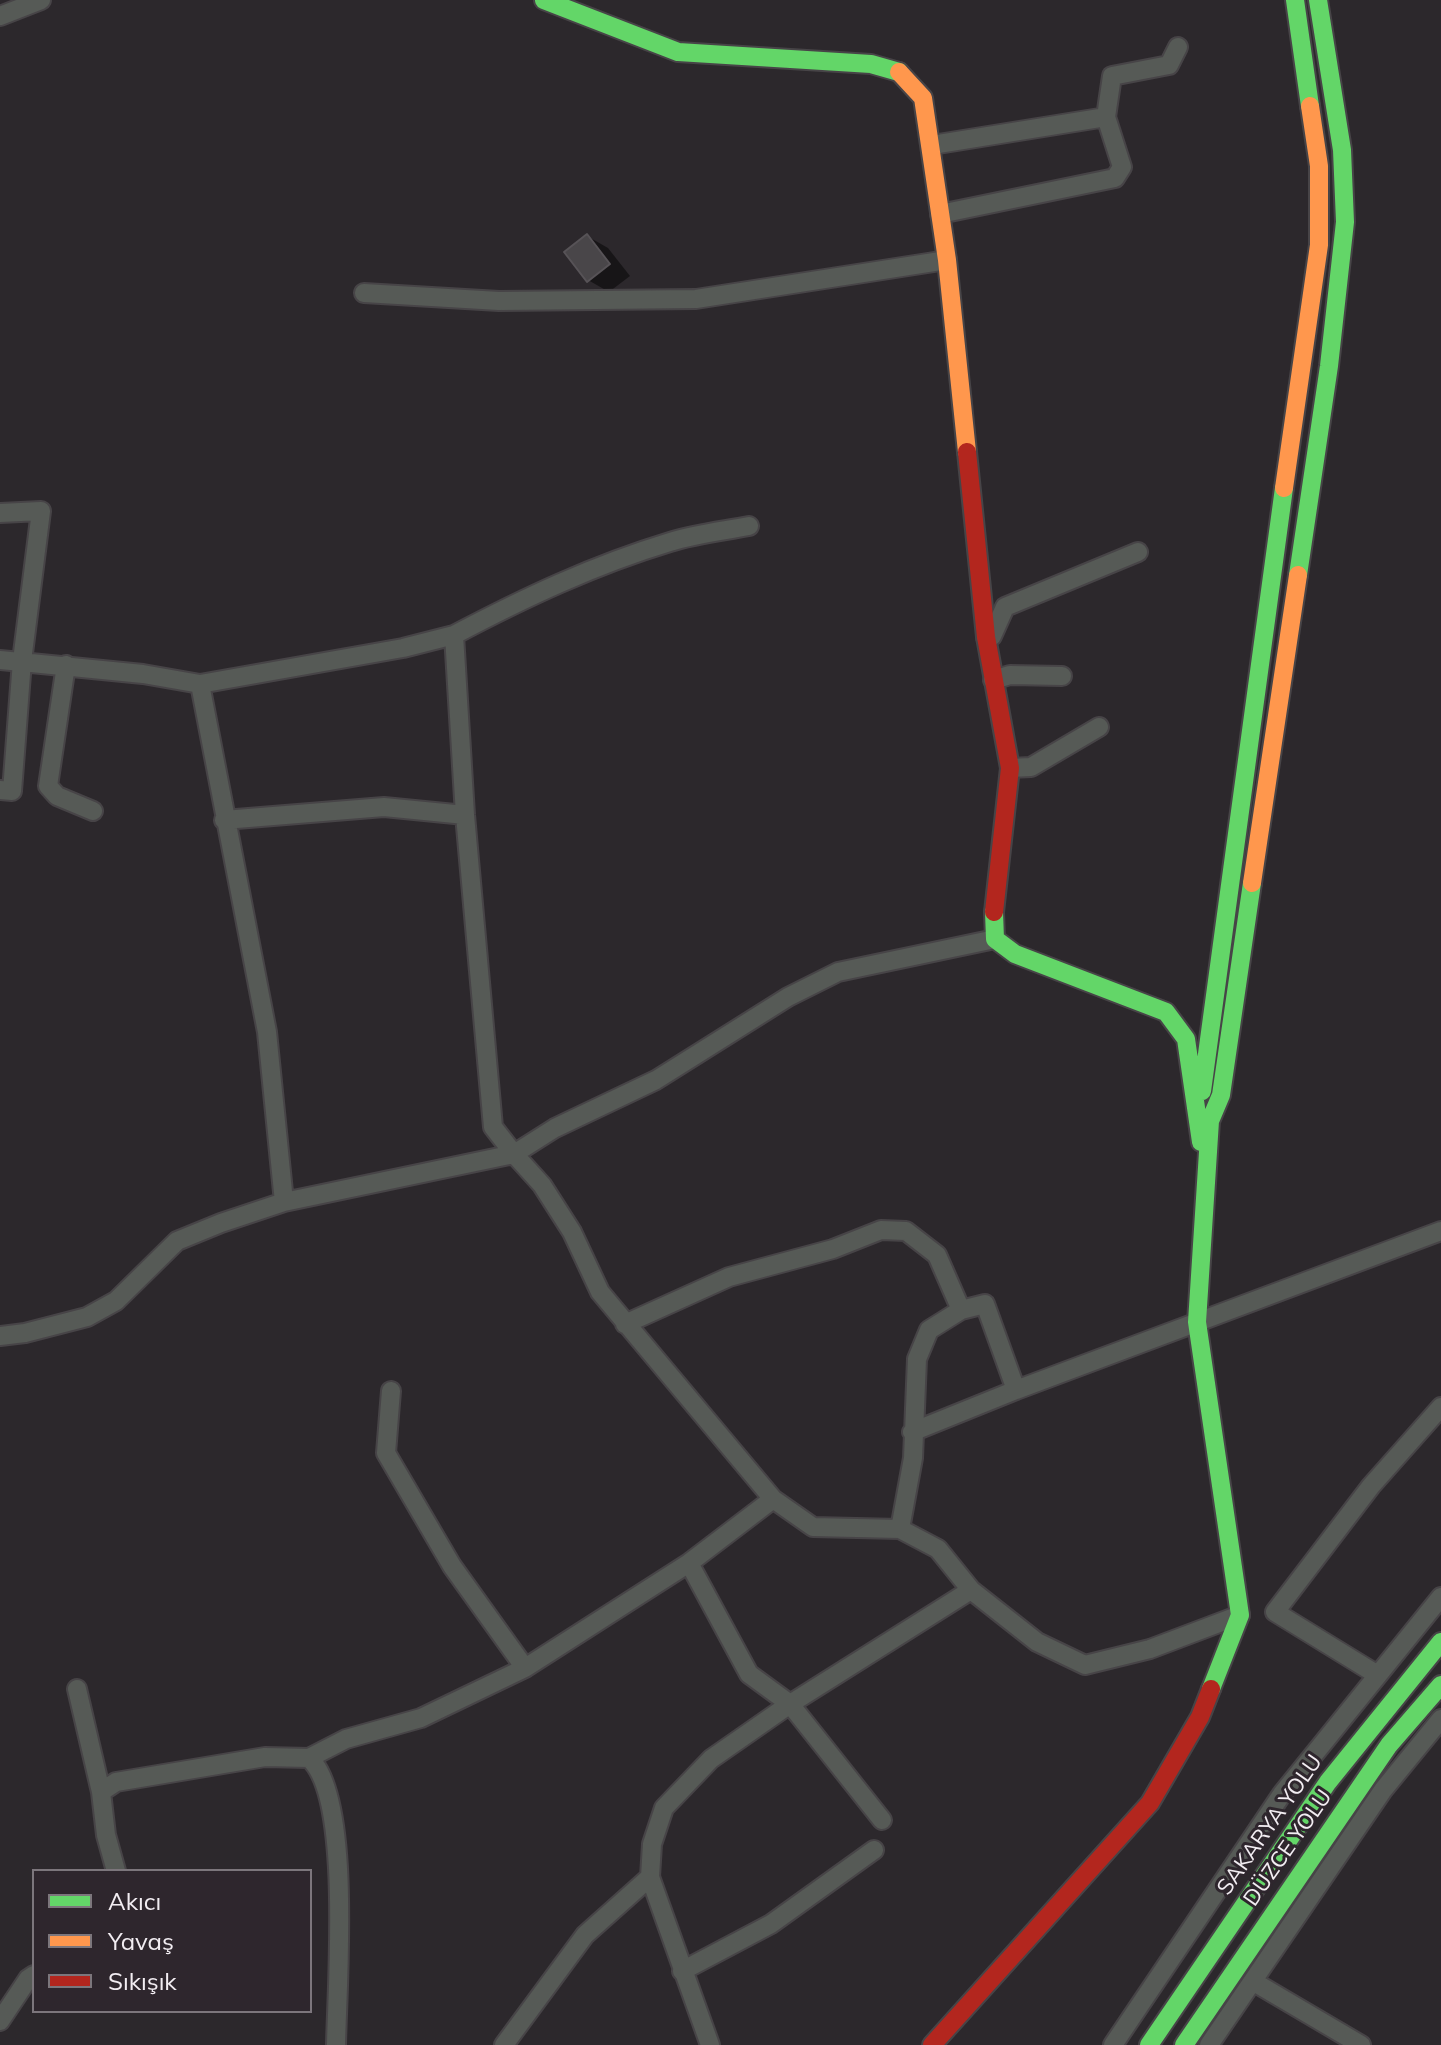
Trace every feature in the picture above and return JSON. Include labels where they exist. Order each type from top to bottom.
[{"type":"main road","points":[[544,0],[678,52],[871,64],[904,73],[923,98],[947,260],[986,637],[1010,768],[994,915],[995,939],[1015,954],[1166,1012],[1186,1039],[1206,1170]]},
{"type":"main road","points":[[1210,1121],[1202,1094],[1235,828],[1319,245],[1319,166],[1295,0]]},
{"type":"main road","points":[[932,2045],[1150,1803],[1200,1717],[1240,1615],[1197,1322],[1210,1121],[1221,1095],[1337,302],[1345,200],[1339,125],[1318,0]]},
{"type":"main road","name":"SAKARYA YOLU","points":[[1149,2045],[1328,1782],[1441,1642]]},
{"type":"main road","name":"DÜZCE YOLU","points":[[1184,2045],[1389,1745],[1441,1685]]},
{"type":"street","points":[[0,16],[41,0]]},
{"type":"street","points":[[940,214],[1115,178],[1122,167],[1106,117],[1112,76],[1169,65],[1178,47]]},
{"type":"street","points":[[932,145],[1106,117]]},
{"type":"street","points":[[364,293],[499,301],[696,299],[947,260]]},
{"type":"street","points":[[0,513],[41,511],[22,661],[12,791],[0,790]]},
{"type":"street","points":[[0,660],[66,665],[200,684],[403,648],[454,635],[530,595],[591,569],[673,541],[749,526]]},
{"type":"street","points":[[986,637],[992,636],[1005,607],[1138,552]]},
{"type":"street","points":[[454,635],[465,815],[493,1127],[542,1185],[572,1232],[600,1292],[625,1324],[773,1499],[813,1527],[900,1529],[938,1549],[971,1590],[1037,1642],[1085,1665],[1150,1649],[1240,1615]]},
{"type":"street","points":[[66,665],[48,786],[57,796],[93,811]]},
{"type":"street","points":[[993,680],[1010,675],[1062,676]]},
{"type":"street","points":[[200,684],[267,1032],[284,1202]]},
{"type":"street","points":[[1010,768],[1031,767],[1099,727]]},
{"type":"street","points":[[224,820],[384,807],[465,815]]},
{"type":"street","points":[[0,1336],[25,1333],[87,1317],[116,1301],[177,1241],[284,1202],[514,1154],[555,1128],[656,1080],[788,997],[838,972],[995,939]]},
{"type":"street","points":[[625,1324],[729,1277],[833,1249],[881,1230],[906,1231],[937,1255],[961,1310]]},
{"type":"street","points":[[912,1432],[1441,1231]]},
{"type":"street","points":[[900,1529],[913,1458],[917,1359],[929,1330],[961,1310],[985,1304],[1016,1390]]},
{"type":"street","points":[[391,1391],[386,1453],[452,1566],[525,1668]]},
{"type":"street","points":[[1376,1674],[1275,1612],[1371,1486],[1441,1407]]},
{"type":"street","points":[[101,1792],[116,1782],[250,1760],[309,1758],[346,1739],[421,1718],[525,1668],[689,1563],[773,1499]]},
{"type":"street","points":[[689,1563],[749,1674],[790,1704],[882,1820]]},
{"type":"street","points":[[710,2045],[650,1877],[652,1844],[664,1808],[711,1759],[790,1704],[971,1590]]},
{"type":"street","points":[[1113,2045],[1282,1794],[1441,1597]]},
{"type":"street","points":[[77,1689],[115,1869]]},
{"type":"street","points":[[1209,2045],[1383,1790],[1441,1719]]},
{"type":"street","points":[[309,1758],[321,1768],[339,1854],[336,2045]]},
{"type":"street","points":[[682,1971],[771,1924],[874,1850]]},
{"type":"street","points":[[504,2045],[585,1935],[650,1877]]},
{"type":"street","points":[[0,2021],[32,1976]]},
{"type":"street","points":[[1254,1982],[1361,2045]]},
{"type":"building","points":[[587,234],[610,264],[587,282],[564,252]]},
{"type":"traffic: fast","points":[[544,0],[678,52],[871,64],[899,72]]},
{"type":"traffic: fast","points":[[1295,0],[1310,106]]},
{"type":"traffic: fast","points":[[1298,575],[1329,366],[1345,222],[1342,150],[1318,0]]},
{"type":"traffic: fast","points":[[1202,1091],[1284,488]]},
{"type":"traffic: fast","points":[[1211,1689],[1240,1615],[1197,1322],[1210,1121],[1221,1095],[1252,883]]},
{"type":"traffic: fast","points":[[994,912],[995,939],[1015,954],[1166,1012],[1186,1039],[1201,1142]]},
{"type":"traffic: fast","points":[[1149,2045],[1328,1782],[1441,1642]]},
{"type":"traffic: fast","points":[[1184,2045],[1389,1745],[1441,1685]]},
{"type":"traffic: slow","points":[[899,72],[923,98],[947,260],[967,452]]},
{"type":"traffic: slow","points":[[1284,488],[1319,245],[1319,166],[1310,106]]},
{"type":"traffic: slow","points":[[1252,883],[1298,575]]},
{"type":"traffic: jam","points":[[967,452],[986,637],[1010,768],[994,912]]},
{"type":"traffic: jam","points":[[932,2045],[1150,1803],[1200,1717],[1211,1689]]}]
